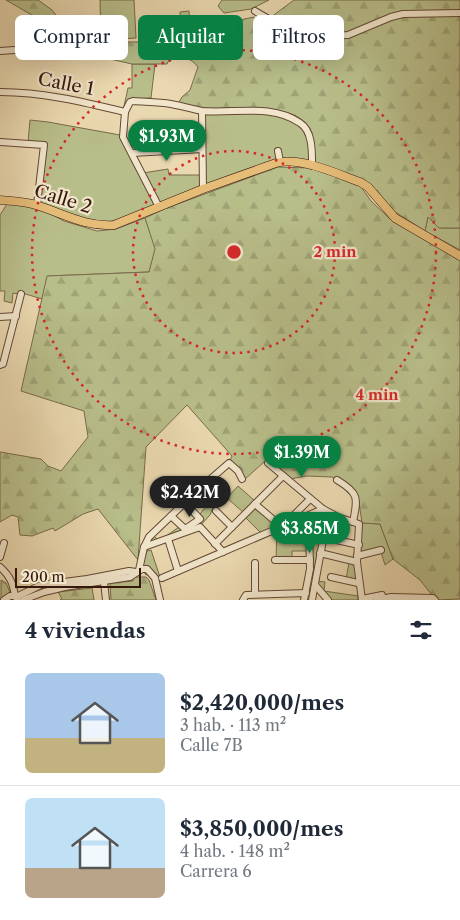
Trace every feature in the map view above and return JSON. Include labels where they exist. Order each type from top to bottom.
[{"type":"main road","points":[[280,162],[301,163],[360,182],[368,188],[395,218],[460,256]]},
{"type":"main road","name":"Calle 2","points":[[0,200],[37,205],[82,223],[104,226],[114,225],[280,162]]},
{"type":"street","points":[[255,11],[296,35],[304,37],[348,35],[403,14],[460,13]]},
{"type":"street","points":[[0,51],[15,50]]},
{"type":"street","name":"Calle 1","points":[[0,92],[42,94],[125,112]]},
{"type":"street","points":[[159,207],[123,137],[125,112],[130,102],[133,101],[172,104],[202,111],[254,110],[280,114],[300,122],[305,128],[312,146],[312,166]]},
{"type":"street","points":[[202,111],[202,190]]},
{"type":"street","points":[[0,142],[44,146],[37,205]]},
{"type":"street","points":[[132,153],[202,149]]},
{"type":"street","points":[[278,151],[280,162]]},
{"type":"street","points":[[0,365],[3,364],[21,294]]},
{"type":"street","points":[[0,317],[16,316]]},
{"type":"street","points":[[23,600],[64,587],[130,577],[137,571],[149,536],[230,463],[238,471],[242,479]]},
{"type":"street","points":[[268,463],[325,511],[356,523]]},
{"type":"street","points":[[215,544],[283,476]]},
{"type":"street","points":[[337,480],[353,490],[356,496],[356,523],[359,545],[357,558],[358,583],[362,600],[393,597],[433,598],[435,600]]},
{"type":"street","points":[[282,527],[310,499]]},
{"type":"street","points":[[171,516],[185,529],[200,519],[185,503]]},
{"type":"street","points":[[255,504],[282,527]]},
{"type":"street","points":[[216,511],[232,527]]},
{"type":"street","points":[[162,578],[282,527],[325,511]]},
{"type":"street","points":[[312,600],[324,537],[325,511]]},
{"type":"street","points":[[144,547],[200,527],[223,552]]},
{"type":"street","points":[[304,600],[310,569],[309,527]]},
{"type":"street","points":[[324,537],[359,545]]},
{"type":"street","points":[[168,539],[178,571]]},
{"type":"street","points":[[0,557],[4,543]]},
{"type":"street","points":[[320,553],[357,558],[381,550]]},
{"type":"street","points":[[275,560],[310,560]]},
{"type":"street","points":[[255,563],[255,594]]},
{"type":"street","points":[[0,567],[13,583],[16,598]]},
{"type":"street","points":[[5,600],[10,596],[16,598],[42,585],[147,569],[155,578],[160,600]]},
{"type":"street","points":[[310,569],[318,570]]},
{"type":"street","points":[[331,577],[358,583]]},
{"type":"street","points":[[104,582],[106,600]]},
{"type":"street","points":[[316,586],[328,600]]},
{"type":"street","points":[[244,598],[246,594],[306,593]]},
{"type":"street","points":[[377,600],[393,597]]},
{"type":"green space","points":[[6,0],[38,0],[56,15],[32,15]]},
{"type":"green space","points":[[100,0],[134,0],[136,38],[128,38],[128,15],[100,15]]},
{"type":"green space","points":[[222,0],[269,0],[251,9],[224,13],[218,6]]},
{"type":"green space","points":[[294,0],[460,0],[460,228],[439,228],[428,217],[425,231],[392,210],[368,185],[315,165],[309,128],[298,117],[287,112],[257,108],[201,108],[178,104],[182,97],[190,90],[198,67],[190,60],[243,60],[243,19],[253,17],[253,60],[344,60],[344,15],[274,15]]},
{"type":"green space","points":[[189,11],[189,15],[180,15],[180,12]]},
{"type":"green space","points":[[128,42],[138,42],[138,60],[169,60],[167,64],[132,64],[114,60],[128,60]]},
{"type":"green space","points":[[132,64],[155,64],[151,98],[130,99],[127,101],[123,111],[128,88],[132,88]]},
{"type":"green space","points":[[243,107],[274,109],[299,117],[306,123],[310,132],[315,165],[277,160],[205,186],[204,108]]},
{"type":"green space","points":[[30,120],[120,135],[156,205],[119,219],[95,223],[39,204],[47,143],[28,142]]},
{"type":"green space","points":[[278,167],[309,168],[359,184],[371,201],[389,218],[460,260],[460,599],[436,600],[420,580],[393,559],[380,524],[362,523],[358,496],[354,489],[332,477],[307,476],[290,479],[269,461],[264,462],[244,480],[229,463],[232,456],[187,405],[146,447],[138,560],[98,509],[83,514],[55,531],[53,528],[32,536],[20,535],[18,517],[12,515],[0,522],[0,452],[41,459],[48,466],[61,471],[88,437],[84,411],[21,391],[47,276],[149,272],[155,249],[145,218],[164,209]]},
{"type":"green space","points":[[168,169],[169,175],[201,175],[200,188],[159,204],[143,173]]},
{"type":"green space","points":[[7,204],[18,204],[46,211],[64,221],[97,231],[116,229],[145,218],[156,249],[149,272],[48,276],[42,299],[19,292],[18,294],[13,293],[12,303],[4,301],[5,291],[0,291],[0,215]]},
{"type":"green space","points":[[428,217],[439,228],[460,228],[460,250],[425,231]]},
{"type":"green space","points":[[238,486],[255,501],[244,513],[227,498]]},
{"type":"green space","points":[[230,487],[215,502],[210,515],[199,527],[148,546],[153,535],[159,541],[179,527],[188,530],[203,510]]},
{"type":"green space","points":[[256,506],[279,526],[261,533],[246,518]]},
{"type":"green space","points":[[322,511],[326,514],[317,569],[311,568],[306,526],[306,531],[290,531],[289,526]]},
{"type":"green space","points":[[362,523],[380,524],[393,559],[385,565],[381,552],[359,556]]},
{"type":"green space","points":[[289,526],[291,539],[306,539],[307,551],[292,551],[292,559],[276,559],[277,531]]},
{"type":"green space","points":[[151,550],[160,577],[154,578],[145,574],[143,562],[147,551]]},
{"type":"green space","points":[[349,563],[356,564],[357,581],[346,579]]},
{"type":"green space","points":[[133,577],[146,577],[149,580],[156,600],[111,600],[110,583],[133,581]]},
{"type":"green space","points":[[1,580],[6,583],[10,592],[1,598]]},
{"type":"green space","points":[[317,581],[325,582],[324,591],[358,596],[358,600],[329,600],[317,585]]},
{"type":"green space","points":[[92,588],[94,600],[60,600],[62,599],[58,592]]}]
